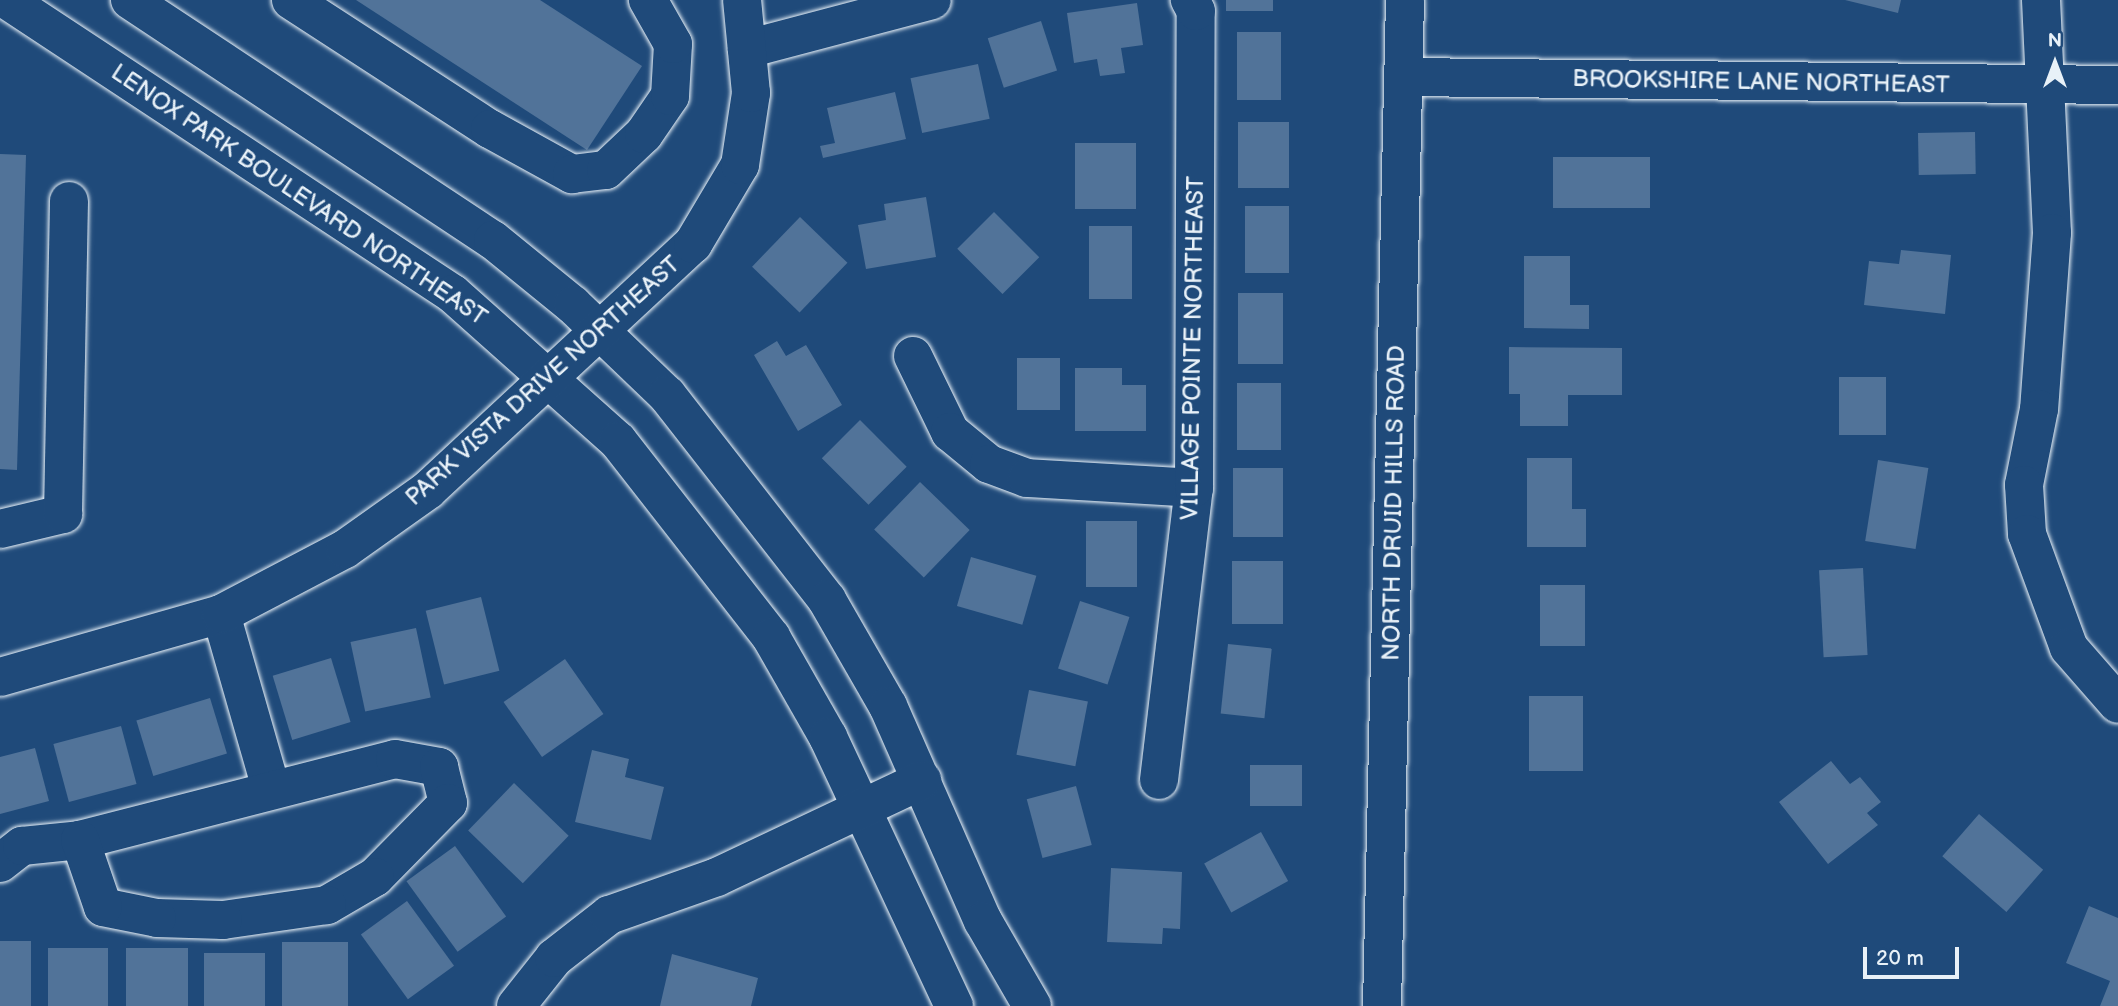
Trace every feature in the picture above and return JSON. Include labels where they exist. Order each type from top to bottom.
[{"type":"street","name":"LENOX PARK BOULEVARD NORTHEAST","points":[[7,0],[453,294],[548,375],[618,440],[763,626],[862,808],[954,1006]]},
{"type":"street","points":[[130,0],[493,240],[598,328],[667,395],[827,600],[922,780],[983,921],[1032,1006]]},
{"type":"street","points":[[291,0],[490,130],[572,174],[606,170],[644,134],[670,96],[673,44],[648,0]]},
{"type":"street","name":"PARK VISTA DRIVE NORTHEAST","points":[[0,677],[221,614],[345,549],[429,490],[598,328],[693,244],[740,164],[751,93],[742,0]]},
{"type":"street","points":[[747,49],[932,0]]},
{"type":"street","name":"VILLAGE POINTE NORTHEAST","points":[[1159,780],[1194,488],[1196,11],[1190,0]]},
{"type":"street","name":"NORTH DRUID HILLS ROAD","points":[[1382,1006],[1405,0]]},
{"type":"street","points":[[2042,0],[2043,86],[2052,233],[2039,409],[2024,485],[2027,534],[2069,648],[2118,704]]},
{"type":"street","name":"BROOKSHIRE LANE NORTHEAST","points":[[1404,78],[2118,85]]},
{"type":"street","points":[[0,529],[63,514],[69,201]]},
{"type":"street","points":[[913,356],[950,432],[989,464],[1027,478],[1194,488]]},
{"type":"street","points":[[221,614],[271,788]]},
{"type":"street","points":[[0,863],[22,845],[80,840],[271,788],[395,759],[439,768],[448,803],[375,877],[327,905],[223,920],[157,918],[103,906],[80,840]]},
{"type":"street","points":[[516,1006],[554,958],[609,915],[717,877],[922,780]]},
{"type":"building","points":[[356,0],[540,0],[642,66],[587,150]]},
{"type":"building","points":[[1226,0],[1273,0],[1273,11],[1226,11]]},
{"type":"building","points":[[1845,0],[1901,0],[1898,13]]},
{"type":"building","points":[[1137,3],[1143,45],[1121,48],[1125,73],[1100,76],[1097,59],[1074,63],[1067,13]]},
{"type":"building","points":[[1041,21],[1057,70],[1004,88],[988,38]]},
{"type":"building","points":[[1237,32],[1281,32],[1281,100],[1237,100]]},
{"type":"building","points":[[978,64],[990,119],[922,133],[911,78]]},
{"type":"building","points":[[895,92],[906,139],[823,158],[820,146],[835,143],[827,108]]},
{"type":"building","points":[[1238,122],[1289,122],[1289,188],[1238,188]]},
{"type":"building","points":[[1975,132],[1976,174],[1919,175],[1918,133]]},
{"type":"building","points":[[1075,143],[1136,143],[1136,209],[1075,209]]},
{"type":"building","points":[[0,154],[26,155],[17,470],[0,469]]},
{"type":"building","points":[[1553,157],[1650,157],[1650,208],[1553,208]]},
{"type":"building","points":[[926,197],[936,257],[866,269],[858,225],[886,220],[884,204]]},
{"type":"building","points":[[1245,206],[1289,206],[1289,273],[1245,273]]},
{"type":"building","points":[[994,212],[1039,257],[1002,294],[957,249]]},
{"type":"building","points":[[800,217],[847,263],[800,312],[752,267]]},
{"type":"building","points":[[1089,226],[1132,226],[1132,299],[1089,299]]},
{"type":"building","points":[[1901,250],[1951,255],[1945,314],[1864,305],[1869,261],[1899,264]]},
{"type":"building","points":[[1524,256],[1570,256],[1570,305],[1589,305],[1589,329],[1524,328]]},
{"type":"building","points":[[1238,293],[1283,293],[1283,364],[1238,364]]},
{"type":"building","points":[[777,341],[786,356],[806,345],[842,405],[798,431],[754,355]]},
{"type":"building","points":[[1509,347],[1622,348],[1622,395],[1568,395],[1568,426],[1520,426],[1520,394],[1509,394]]},
{"type":"building","points":[[1017,358],[1060,358],[1060,410],[1017,410]]},
{"type":"building","points":[[1075,368],[1122,368],[1122,385],[1146,385],[1146,431],[1075,431]]},
{"type":"building","points":[[1839,377],[1886,377],[1886,435],[1839,435]]},
{"type":"building","points":[[1237,383],[1281,383],[1281,450],[1237,450]]},
{"type":"building","points":[[860,420],[907,467],[868,505],[822,458]]},
{"type":"building","points":[[1527,458],[1572,458],[1572,509],[1586,509],[1586,547],[1527,547]]},
{"type":"building","points":[[1878,460],[1928,468],[1916,549],[1865,541]]},
{"type":"building","points":[[1233,468],[1283,468],[1283,537],[1233,537]]},
{"type":"building","points":[[920,482],[970,530],[924,577],[874,529]]},
{"type":"building","points":[[1086,521],[1137,521],[1137,587],[1086,587]]},
{"type":"building","points":[[971,557],[1036,576],[1022,625],[957,606]]},
{"type":"building","points":[[1232,561],[1283,561],[1283,624],[1232,624]]},
{"type":"building","points":[[1863,568],[1868,655],[1824,657],[1819,570]]},
{"type":"building","points":[[1540,585],[1585,585],[1585,646],[1540,646]]},
{"type":"building","points":[[481,597],[499,671],[444,685],[426,611]]},
{"type":"building","points":[[1080,601],[1129,617],[1108,685],[1058,669]]},
{"type":"building","points":[[416,628],[431,697],[365,711],[350,642]]},
{"type":"building","points":[[1228,644],[1272,649],[1264,718],[1221,714]]},
{"type":"building","points":[[331,658],[351,722],[292,740],[273,676]]},
{"type":"building","points":[[565,659],[603,714],[542,757],[504,702]]},
{"type":"building","points":[[1029,690],[1088,701],[1075,766],[1016,755]]},
{"type":"building","points":[[1529,696],[1583,696],[1583,771],[1529,771]]},
{"type":"building","points":[[210,698],[227,753],[153,776],[136,721]]},
{"type":"building","points":[[121,726],[137,784],[69,802],[53,744]]},
{"type":"building","points":[[35,748],[49,801],[0,814],[0,757]]},
{"type":"building","points":[[592,750],[629,759],[625,777],[664,787],[651,840],[575,822]]},
{"type":"building","points":[[1831,761],[1850,784],[1860,777],[1881,802],[1867,813],[1878,825],[1828,864],[1779,802]]},
{"type":"building","points":[[1250,765],[1302,765],[1302,806],[1250,806]]},
{"type":"building","points":[[514,783],[569,836],[523,883],[468,830]]},
{"type":"building","points":[[1076,786],[1092,845],[1043,858],[1027,799]]},
{"type":"building","points":[[1979,814],[2043,870],[2006,912],[1942,856]]},
{"type":"building","points":[[1261,832],[1288,881],[1231,912],[1204,864]]},
{"type":"building","points":[[455,846],[506,916],[458,952],[406,881]]},
{"type":"building","points":[[1111,868],[1182,872],[1180,929],[1163,928],[1162,944],[1107,942]]},
{"type":"building","points":[[407,901],[454,966],[408,999],[361,935]]},
{"type":"building","points":[[2089,906],[2118,918],[2118,1006],[2100,1006],[2110,981],[2066,963]]},
{"type":"building","points":[[0,941],[31,941],[31,1006],[0,1006]]},
{"type":"building","points":[[282,942],[348,942],[348,1006],[282,1006]]},
{"type":"building","points":[[48,948],[108,948],[108,1006],[48,1006]]},
{"type":"building","points":[[126,948],[188,948],[188,1006],[126,1006]]},
{"type":"building","points":[[204,953],[265,953],[265,1006],[204,1006]]},
{"type":"building","points":[[672,954],[758,978],[751,1006],[660,1006]]}]
